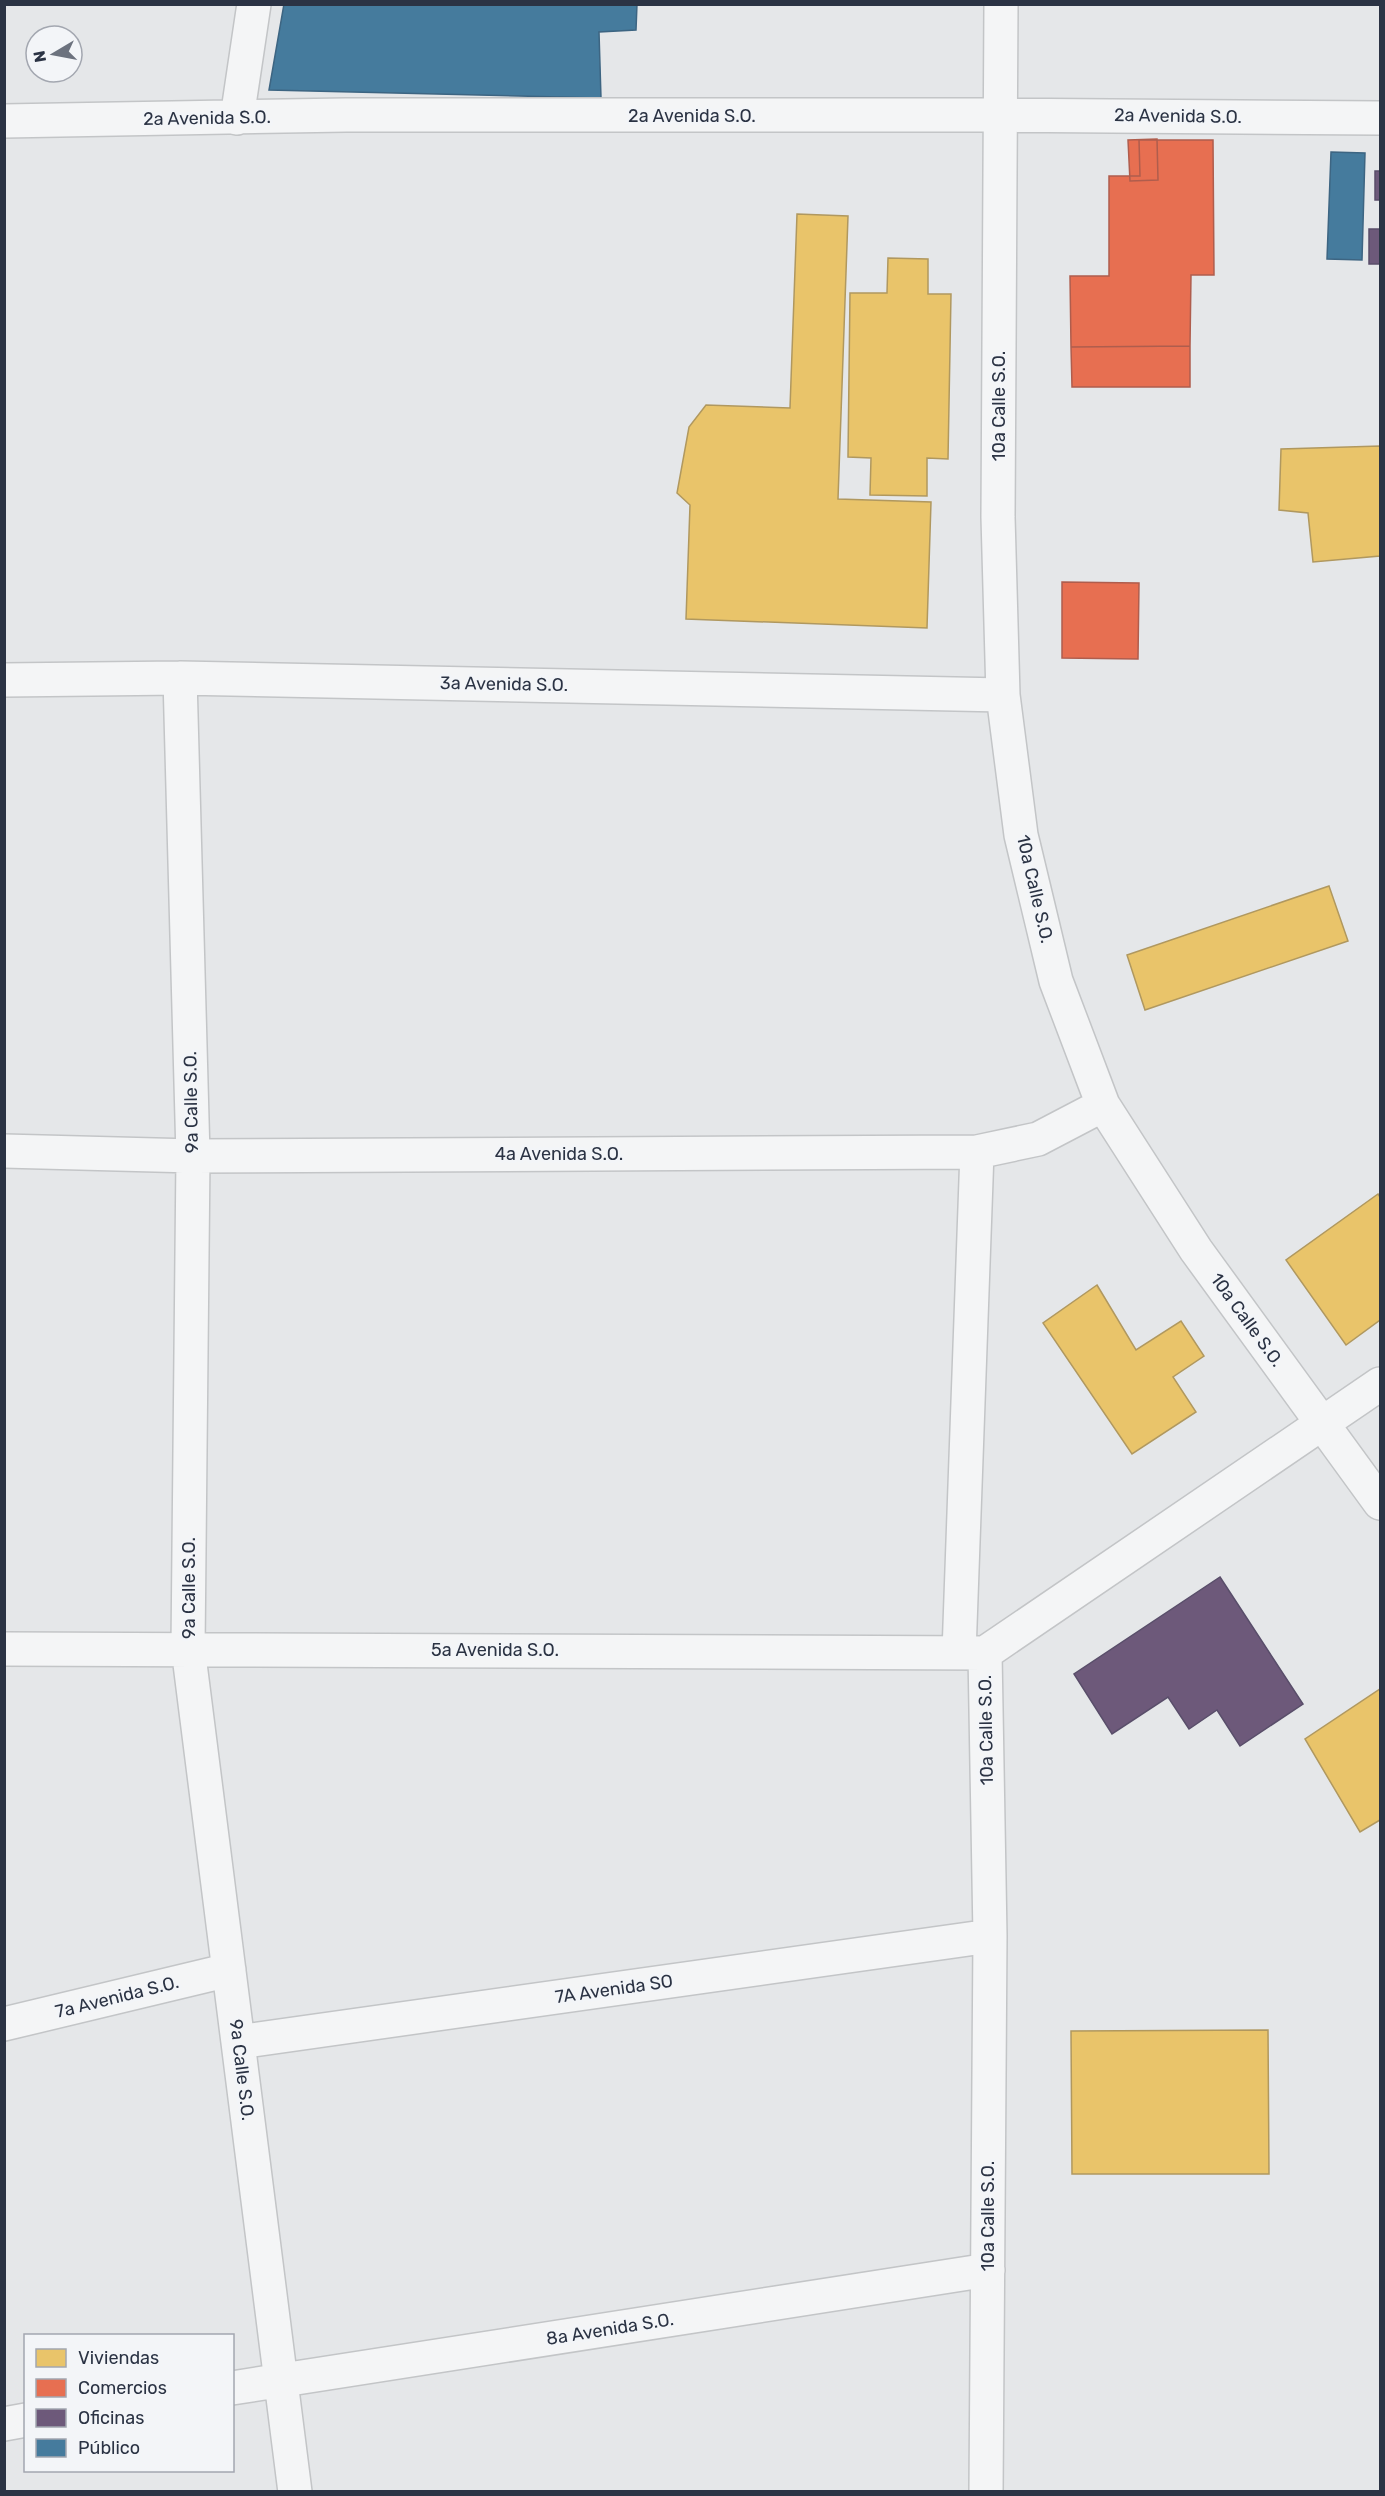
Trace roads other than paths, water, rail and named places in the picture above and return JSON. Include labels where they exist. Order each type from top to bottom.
[{"type":"street","points":[[237,118],[254,4]]},
{"type":"street","name":"10a Calle S.O.","points":[[986,2492],[990,1936],[972,1653],[1322,1422],[1196,1250],[1103,1105],[1056,981],[1021,835],[1003,695],[998,517],[1001,4]]},
{"type":"street","name":"2a Avenida S.O.","points":[[4,121],[346,115],[999,115],[1380,118]]},
{"type":"street","name":"3a Avenida S.O.","points":[[4,680],[180,678],[1003,695]]},
{"type":"street","name":"9a Calle S.O.","points":[[180,678],[192,1156],[188,1648],[295,2492]]},
{"type":"street","name":"4a Avenida S.O.","points":[[4,1151],[192,1156],[977,1152],[1038,1139],[1103,1105]]},
{"type":"street","points":[[972,1653],[977,1152]]},
{"type":"street","points":[[1380,1384],[1322,1422],[1380,1503]]},
{"type":"street","name":"5a Avenida S.O.","points":[[4,1649],[972,1653]]},
{"type":"street","name":"7A Avenida SO","points":[[238,2042],[990,1936]]},
{"type":"street","name":"7a Avenida S.O.","points":[[4,2024],[229,1970]]},
{"type":"street","name":"8a Avenida S.O.","points":[[234,2388],[988,2270]]},
{"type":"street","points":[[4,2424],[24,2420]]}]
